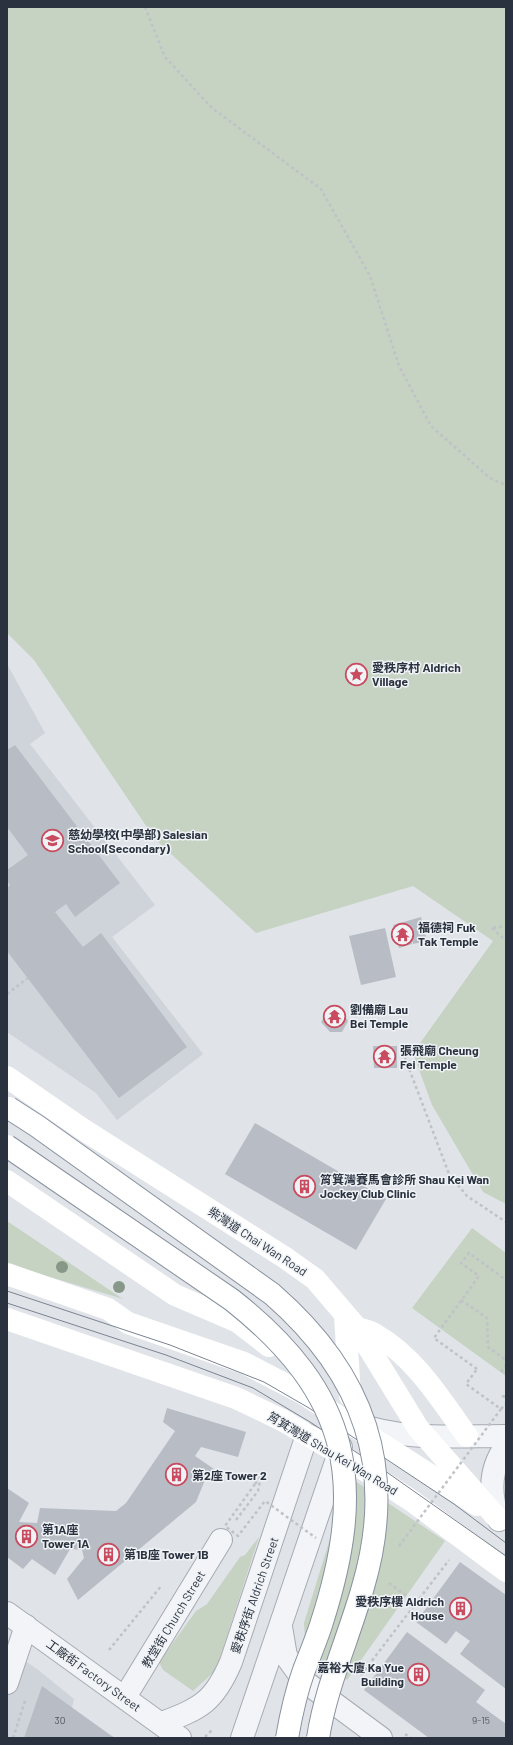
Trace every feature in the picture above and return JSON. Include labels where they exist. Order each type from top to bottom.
[{"type":"main road","name":"柴灣道 Chai Wan Road","points":[[7,1077],[84,1130],[315,1278],[350,1321],[418,1428],[426,1435],[503,1523]]},
{"type":"main road","points":[[9,1108],[43,1130],[272,1294],[300,1319],[321,1342],[346,1381],[357,1402],[367,1431],[375,1471],[376,1500],[373,1536],[364,1586],[328,1692],[318,1738]]},
{"type":"main road","points":[[7,1146],[232,1300],[263,1324],[301,1368],[323,1400],[334,1426],[342,1452],[345,1493],[343,1534],[339,1556],[321,1625],[304,1672],[287,1738]]},
{"type":"main road","points":[[7,1182],[175,1295],[198,1306],[228,1317],[250,1330],[283,1362],[302,1392],[309,1408],[310,1422],[308,1435]]},
{"type":"main road","points":[[7,1274],[108,1309],[128,1323],[244,1363],[302,1392],[503,1523]]},
{"type":"main road","name":"筲箕灣道 Shau Kei Wan Road","points":[[7,1319],[236,1398],[282,1420],[340,1454],[412,1501],[506,1571]]},
{"type":"main road","points":[[348,1421],[350,1383],[350,1321],[390,1344],[414,1366],[467,1436]]},
{"type":"street","points":[[242,1738],[340,1454],[348,1421],[385,1432],[426,1435],[506,1436]]},
{"type":"street","name":"愛秩序街 Aldrich Street","points":[[162,1723],[187,1713],[207,1701],[222,1683],[231,1662],[308,1435]]},
{"type":"street","points":[[503,1523],[492,1498],[492,1476],[497,1461],[506,1446]]},
{"type":"street","name":"教堂街 Church Street","points":[[125,1697],[226,1534]]},
{"type":"street","name":"工廠街 Factory Street","points":[[7,1613],[162,1723],[180,1738]]},
{"type":"street","points":[[281,1624],[286,1656],[304,1681],[390,1734]]},
{"type":"street","points":[[7,1683],[26,1626]]},
{"type":"path","points":[[145,7],[165,57],[212,108],[321,189],[370,276],[399,366],[431,426],[490,478],[506,485]]},
{"type":"path","points":[[506,926],[492,928],[506,941]]},
{"type":"path","points":[[7,994],[28,978]]},
{"type":"path","points":[[405,1058],[449,1174],[467,1196],[506,1222]]},
{"type":"path","points":[[501,1409],[466,1384],[477,1369],[434,1338],[479,1276],[461,1263],[468,1253],[506,1280]]},
{"type":"path","points":[[461,1300],[486,1318],[488,1347],[506,1360]]},
{"type":"path","points":[[501,1372],[506,1365]]},
{"type":"path","points":[[502,1396],[506,1397]]},
{"type":"path","points":[[398,1548],[506,1404]]},
{"type":"path","points":[[235,1522],[258,1490],[261,1476]]},
{"type":"path","points":[[255,1484],[225,1526],[238,1536],[265,1501],[322,1543]]},
{"type":"path","points":[[358,1680],[446,1563],[451,1559]]},
{"type":"path","points":[[383,1578],[416,1603]]},
{"type":"path","points":[[109,1650],[164,1584]]},
{"type":"path","points":[[204,1738],[212,1730]]},
{"type":"path","points":[[390,1734],[411,1738]]},
{"type":"shaded area","points":[[7,664],[45,733],[30,744],[155,905],[112,937],[203,1054],[117,1120],[96,1093],[7,1032]]},
{"type":"shaded area","points":[[7,1649],[37,1669],[74,1699],[65,1738],[7,1738]]},
{"type":"green space","points":[[7,7],[506,7],[506,1204],[483,1192],[432,1105],[413,1053],[493,941],[413,886],[256,933],[155,839],[34,660],[7,633]]},
{"type":"green space","points":[[7,1221],[123,1299],[7,1264]]},
{"type":"green space","points":[[472,1228],[506,1253],[506,1376],[412,1308]]},
{"type":"green space","points":[[349,1477],[445,1541],[347,1680],[322,1664],[305,1641],[304,1623]]},
{"type":"green space","points":[[259,1537],[216,1670],[193,1691],[163,1670],[159,1662],[196,1611],[207,1604],[240,1557],[245,1555]]},
{"type":"building","points":[[15,745],[120,883],[75,917],[66,904],[55,912],[83,947],[101,933],[187,1047],[119,1098],[7,951],[7,888],[10,885],[7,881],[7,870],[28,855],[7,827],[7,750]]},
{"type":"building","points":[[421,917],[427,941],[413,944],[409,929],[412,944],[399,948],[393,925]]},
{"type":"building","points":[[385,928],[396,977],[361,985],[349,936]]},
{"type":"building","name":"劉備廟 Lau Bei Temple","points":[[341,1010],[348,1021],[342,1032],[330,1032],[321,1022],[328,1011]]},
{"type":"building","name":"張飛廟 Cheung Fei Temple","points":[[373,1046],[397,1046],[397,1068],[374,1068]]},
{"type":"building","name":"筲箕灣賽馬會診所 Shau Kei Wan Jockey Club Clinic","points":[[255,1123],[386,1199],[356,1250],[225,1174]]},
{"type":"building","points":[[167,1408],[246,1432],[238,1457],[201,1447],[195,1456],[214,1469],[205,1480],[196,1502],[78,1600],[67,1579],[84,1558],[82,1550],[70,1549],[55,1575],[32,1559],[23,1569],[7,1557],[7,1488],[29,1503],[19,1522],[37,1523],[40,1508],[116,1511],[126,1503],[175,1431],[163,1422]]},
{"type":"building","name":"愛秩序樓 Aldrich House","points":[[460,1562],[506,1595],[506,1689],[460,1654],[470,1641],[456,1631],[446,1644],[416,1622]]},
{"type":"building","name":"嘉裕大廈 Ka Yue Building","points":[[407,1632],[485,1690],[476,1702],[506,1724],[506,1738],[429,1738],[364,1690]]},
{"type":"building","points":[[42,1686],[109,1734],[115,1738],[24,1738]]},
{"type":"tram line","points":[[7,1291],[170,1345],[264,1382],[309,1408],[454,1504],[506,1543]]},
{"type":"tram line","points":[[7,1303],[166,1355],[253,1388],[310,1422],[388,1473],[506,1556]]},
{"type":"place","name":"愛秩序村 Aldrich Village","points":[[356,674]]},
{"type":"place","name":"慈幼學校(中學部) Salesian School(Secondary)","points":[[53,841]]},
{"type":"place","name":"福德祠 Fuk Tak Temple","points":[[403,934]]},
{"type":"place","name":"劉備廟 Lau Bei Temple","points":[[335,1016]]},
{"type":"place","name":"張飛廟 Cheung Fei Temple","points":[[385,1057]]},
{"type":"place","name":"筲箕灣賽馬會診所 Shau Kei Wan Jockey Club Clinic","points":[[305,1186]]},
{"type":"place","name":"第2座 Tower 2","points":[[177,1475]]},
{"type":"place","name":"第1A座 Tower 1A","points":[[26,1536]]},
{"type":"place","name":"第1B座 Tower 1B","points":[[109,1554]]},
{"type":"place","name":"愛秩序樓 Aldrich House","points":[[460,1608]]},
{"type":"place","name":"嘉裕大廈 Ka Yue Building","points":[[419,1674]]}]
